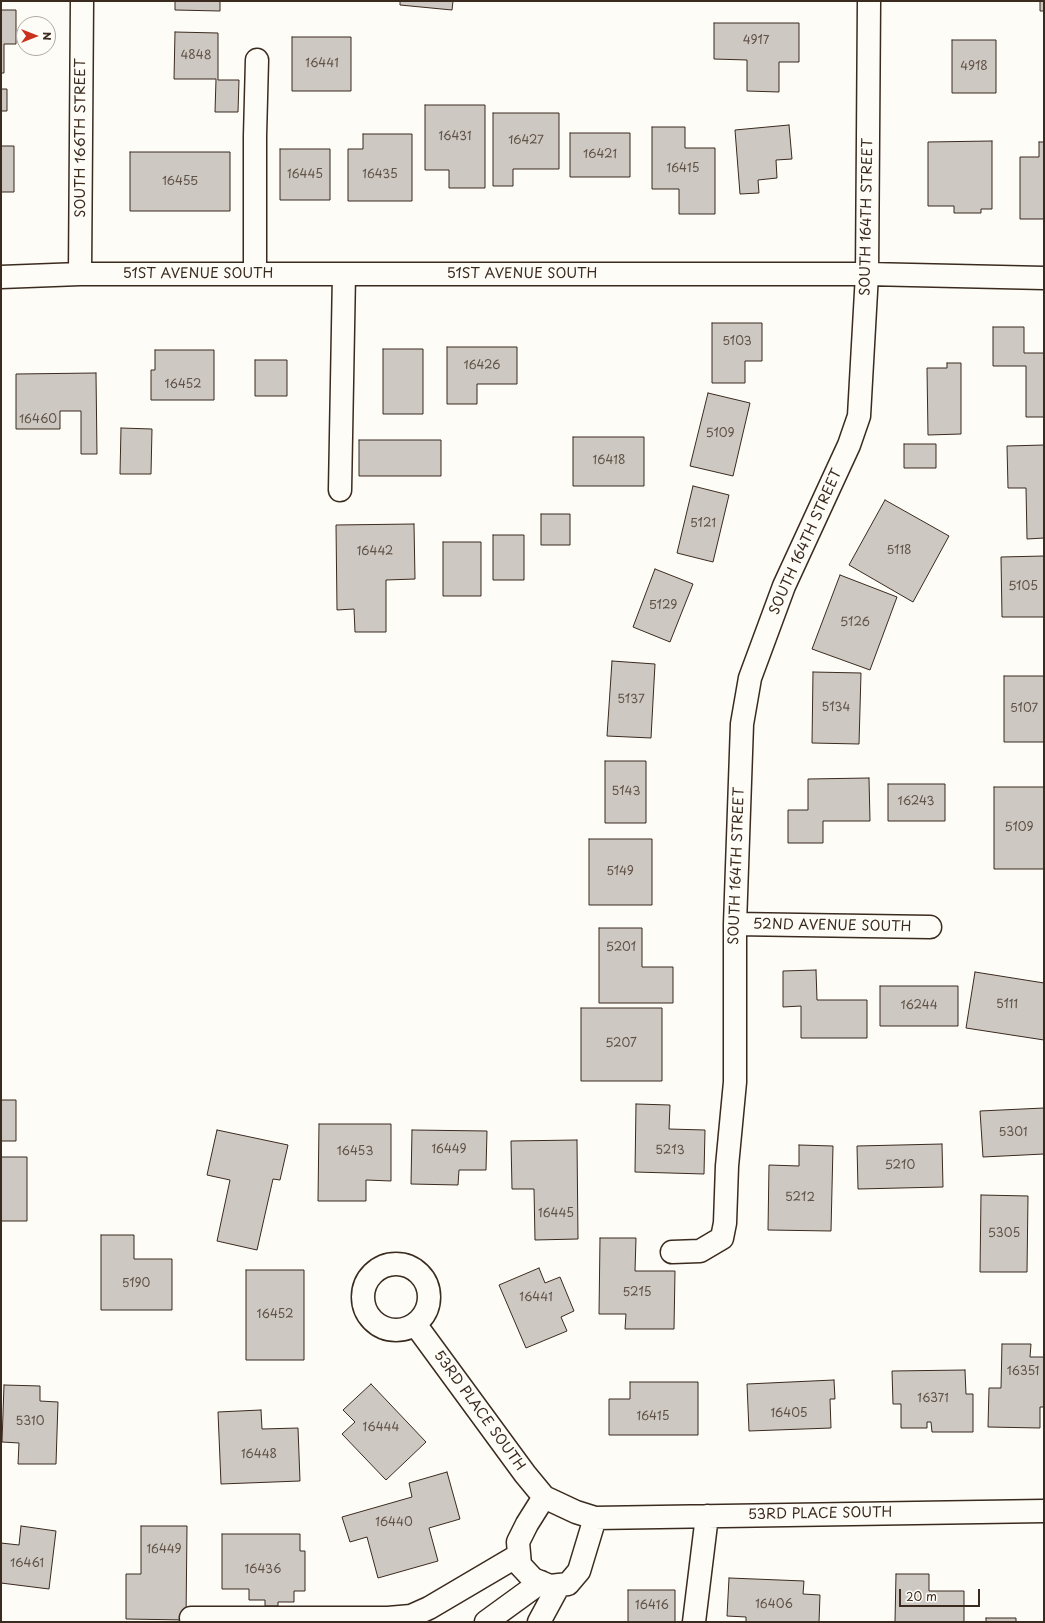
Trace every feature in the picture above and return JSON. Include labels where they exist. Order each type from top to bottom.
[{"type":"street","name":"SOUTH 166TH STREET","points":[[80,274],[82,1]]},
{"type":"street","name":"SOUTH 164TH STREET","points":[[672,1252],[700,1251],[722,1238],[725,1223],[727,1166],[735,1082],[735,924],[742,724],[750,678],[784,586],[850,444],[859,416],[868,274],[869,1]]},
{"type":"street","points":[[255,274],[255,136],[257,60]]},
{"type":"street","name":"51ST AVENUE SOUTH","points":[[1,277],[80,274],[868,274],[1044,278]]},
{"type":"street","points":[[340,490],[344,274]]},
{"type":"street","name":"52ND AVENUE SOUTH","points":[[735,924],[930,927]]},
{"type":"street","name":"53RD PLACE SOUTH","points":[[415,1324],[544,1498],[576,1512],[596,1518],[1044,1511]]},
{"type":"street","points":[[544,1498],[527,1524],[518,1542],[520,1565],[533,1579],[550,1584],[568,1584],[579,1571],[596,1518]]},
{"type":"street","points":[[694,1622],[707,1516]]},
{"type":"street","points":[[191,1618],[388,1618],[411,1616],[429,1608],[519,1555]]},
{"type":"street","points":[[486,1622],[550,1584]]},
{"type":"street","points":[[539,1622],[550,1584]]},
{"type":"building","points":[[175,1],[220,1],[220,11],[175,10]]},
{"type":"building","points":[[400,1],[453,1],[452,10],[400,5]]},
{"type":"building","points":[[1040,1],[1044,1],[1044,11],[1040,11]]},
{"type":"building","points":[[1,10],[16,10],[16,44],[4,44],[4,73],[1,73]]},
{"type":"building","points":[[714,23],[799,23],[799,62],[779,62],[779,92],[747,91],[747,60],[714,59]]},
{"type":"building","points":[[175,32],[218,33],[218,80],[239,80],[238,112],[215,112],[216,79],[174,79]]},
{"type":"building","points":[[292,37],[351,37],[351,91],[292,91]]},
{"type":"building","points":[[952,40],[996,40],[996,93],[952,93]]},
{"type":"building","points":[[1,89],[7,89],[7,111],[1,111]]},
{"type":"building","points":[[425,105],[485,105],[485,188],[449,188],[449,170],[425,170]]},
{"type":"building","points":[[493,113],[559,113],[559,169],[513,169],[513,186],[493,186]]},
{"type":"building","points":[[789,125],[792,159],[776,160],[777,178],[758,180],[759,193],[740,194],[735,130]]},
{"type":"building","points":[[652,127],[685,127],[685,148],[715,148],[715,214],[679,214],[679,189],[652,189]]},
{"type":"building","points":[[570,133],[630,133],[630,177],[570,177]]},
{"type":"building","points":[[363,134],[412,134],[412,201],[348,201],[348,149],[363,149]]},
{"type":"building","points":[[992,141],[992,209],[981,209],[981,213],[954,213],[954,206],[928,206],[928,142]]},
{"type":"building","points":[[1039,142],[1044,142],[1044,219],[1020,219],[1020,157],[1039,157]]},
{"type":"building","points":[[1,146],[14,146],[14,192],[1,192]]},
{"type":"building","points":[[280,149],[330,149],[330,200],[280,200]]},
{"type":"building","points":[[130,152],[230,152],[230,211],[130,211]]},
{"type":"building","points":[[712,323],[762,323],[762,361],[745,361],[745,383],[712,383]]},
{"type":"building","points":[[993,327],[1024,327],[1024,353],[1044,353],[1044,417],[1026,417],[1026,366],[993,366]]},
{"type":"building","points":[[447,347],[517,347],[517,384],[477,384],[477,404],[447,404]]},
{"type":"building","points":[[383,349],[423,349],[423,414],[383,414]]},
{"type":"building","points":[[155,350],[214,350],[214,400],[151,400],[151,370],[155,370]]},
{"type":"building","points":[[255,360],[287,360],[287,396],[255,396]]},
{"type":"building","points":[[947,363],[961,363],[961,434],[928,435],[927,368],[947,368]]},
{"type":"building","points":[[96,373],[97,454],[81,454],[81,411],[60,411],[60,429],[16,429],[16,374]]},
{"type":"building","points":[[708,393],[750,403],[733,476],[690,466]]},
{"type":"building","points":[[121,428],[152,429],[151,474],[120,474]]},
{"type":"building","points":[[573,437],[644,437],[644,486],[573,486]]},
{"type":"building","points":[[359,440],[441,440],[441,476],[359,476]]},
{"type":"building","points":[[904,444],[936,444],[936,468],[904,468]]},
{"type":"building","points":[[1044,445],[1044,538],[1027,539],[1026,488],[1008,488],[1007,446]]},
{"type":"building","points":[[693,486],[729,495],[713,562],[677,553]]},
{"type":"building","points":[[885,500],[949,536],[913,602],[849,565]]},
{"type":"building","points":[[541,514],[570,514],[570,545],[541,545]]},
{"type":"building","points":[[414,524],[415,579],[386,580],[386,632],[355,632],[354,609],[337,610],[336,525]]},
{"type":"building","points":[[493,535],[524,535],[524,580],[493,580]]},
{"type":"building","points":[[443,542],[481,542],[481,596],[443,596]]},
{"type":"building","points":[[1044,556],[1044,617],[1002,617],[1001,557]]},
{"type":"building","points":[[655,569],[693,584],[670,642],[633,627]]},
{"type":"building","points":[[840,575],[897,597],[870,670],[812,649]]},
{"type":"building","points":[[612,661],[655,664],[651,738],[607,736]]},
{"type":"building","points":[[813,672],[861,673],[859,744],[812,743]]},
{"type":"building","points":[[1004,676],[1044,676],[1044,742],[1004,742]]},
{"type":"building","points":[[605,761],[646,761],[646,823],[605,823]]},
{"type":"building","points":[[869,778],[870,821],[823,821],[823,843],[788,843],[788,810],[808,810],[808,779]]},
{"type":"building","points":[[888,784],[945,784],[945,821],[888,821]]},
{"type":"building","points":[[994,787],[1044,787],[1044,869],[994,869]]},
{"type":"building","points":[[589,839],[652,839],[652,905],[589,905]]},
{"type":"building","points":[[599,928],[642,928],[642,967],[673,967],[673,1003],[599,1003]]},
{"type":"building","points":[[816,970],[817,1000],[867,1000],[867,1038],[801,1038],[801,1006],[783,1007],[783,971]]},
{"type":"building","points":[[975,972],[1044,983],[1044,1040],[966,1028]]},
{"type":"building","points":[[880,986],[958,986],[958,1026],[880,1026]]},
{"type":"building","points":[[581,1008],[662,1008],[662,1081],[581,1081]]},
{"type":"building","points":[[1,1100],[16,1100],[16,1141],[1,1141]]},
{"type":"building","points":[[636,1104],[670,1105],[669,1129],[705,1130],[704,1174],[635,1172]]},
{"type":"building","points":[[1044,1108],[1044,1154],[983,1157],[980,1111]]},
{"type":"building","points":[[319,1124],[391,1124],[391,1181],[366,1180],[366,1201],[318,1201]]},
{"type":"building","points":[[217,1130],[288,1145],[280,1180],[273,1179],[257,1250],[217,1241],[230,1180],[207,1175]]},
{"type":"building","points":[[412,1130],[487,1131],[486,1170],[459,1170],[458,1185],[411,1184]]},
{"type":"building","points":[[577,1140],[578,1239],[535,1240],[534,1189],[512,1189],[511,1141]]},
{"type":"building","points":[[942,1144],[943,1187],[858,1189],[857,1146]]},
{"type":"building","points":[[799,1145],[833,1146],[831,1231],[768,1230],[769,1165],[799,1166]]},
{"type":"building","points":[[1,1157],[27,1157],[27,1221],[1,1221]]},
{"type":"building","points":[[981,1195],[1028,1196],[1027,1272],[980,1272]]},
{"type":"building","points":[[101,1235],[134,1235],[134,1259],[172,1259],[172,1310],[101,1310]]},
{"type":"building","points":[[600,1238],[636,1238],[635,1271],[675,1271],[674,1329],[625,1329],[626,1314],[599,1314]]},
{"type":"building","points":[[539,1268],[545,1283],[560,1277],[574,1311],[561,1317],[567,1331],[526,1348],[499,1285]]},
{"type":"building","points":[[246,1270],[304,1270],[304,1360],[246,1360]]},
{"type":"building","points":[[1002,1344],[1031,1344],[1030,1357],[1044,1357],[1044,1407],[1040,1407],[1040,1428],[988,1427],[989,1388],[1001,1388]]},
{"type":"building","points":[[965,1370],[966,1394],[973,1394],[973,1432],[932,1432],[931,1422],[927,1422],[927,1428],[901,1428],[901,1404],[893,1404],[892,1371]]},
{"type":"building","points":[[834,1380],[835,1399],[830,1399],[831,1428],[749,1431],[747,1384]]},
{"type":"building","points":[[630,1382],[698,1382],[698,1435],[609,1435],[609,1399],[630,1399]]},
{"type":"building","points":[[371,1384],[426,1442],[386,1480],[342,1434],[355,1422],[343,1410]]},
{"type":"building","points":[[4,1385],[40,1386],[40,1401],[58,1402],[56,1464],[18,1464],[19,1443],[2,1442]]},
{"type":"building","points":[[261,1410],[262,1429],[298,1428],[300,1481],[221,1484],[218,1412]]},
{"type":"building","points":[[447,1472],[460,1519],[429,1528],[438,1561],[378,1578],[367,1537],[350,1542],[342,1517],[412,1497],[409,1483]]},
{"type":"building","points":[[21,1526],[56,1531],[49,1589],[1,1583],[1,1543],[19,1545]]},
{"type":"building","points":[[141,1526],[187,1526],[186,1620],[126,1619],[126,1574],[141,1574]]},
{"type":"building","points":[[222,1534],[300,1534],[300,1551],[305,1551],[305,1591],[294,1591],[294,1602],[278,1602],[278,1606],[265,1606],[265,1600],[249,1600],[249,1589],[222,1589]]},
{"type":"building","points":[[896,1574],[929,1574],[929,1591],[964,1591],[964,1622],[895,1622]]},
{"type":"building","points":[[729,1578],[804,1581],[803,1594],[820,1595],[819,1622],[746,1622],[746,1617],[727,1616]]},
{"type":"building","points":[[628,1590],[675,1590],[675,1622],[628,1622]]},
{"type":"building","points":[[986,1618],[1016,1618],[1016,1622],[986,1622]]}]
